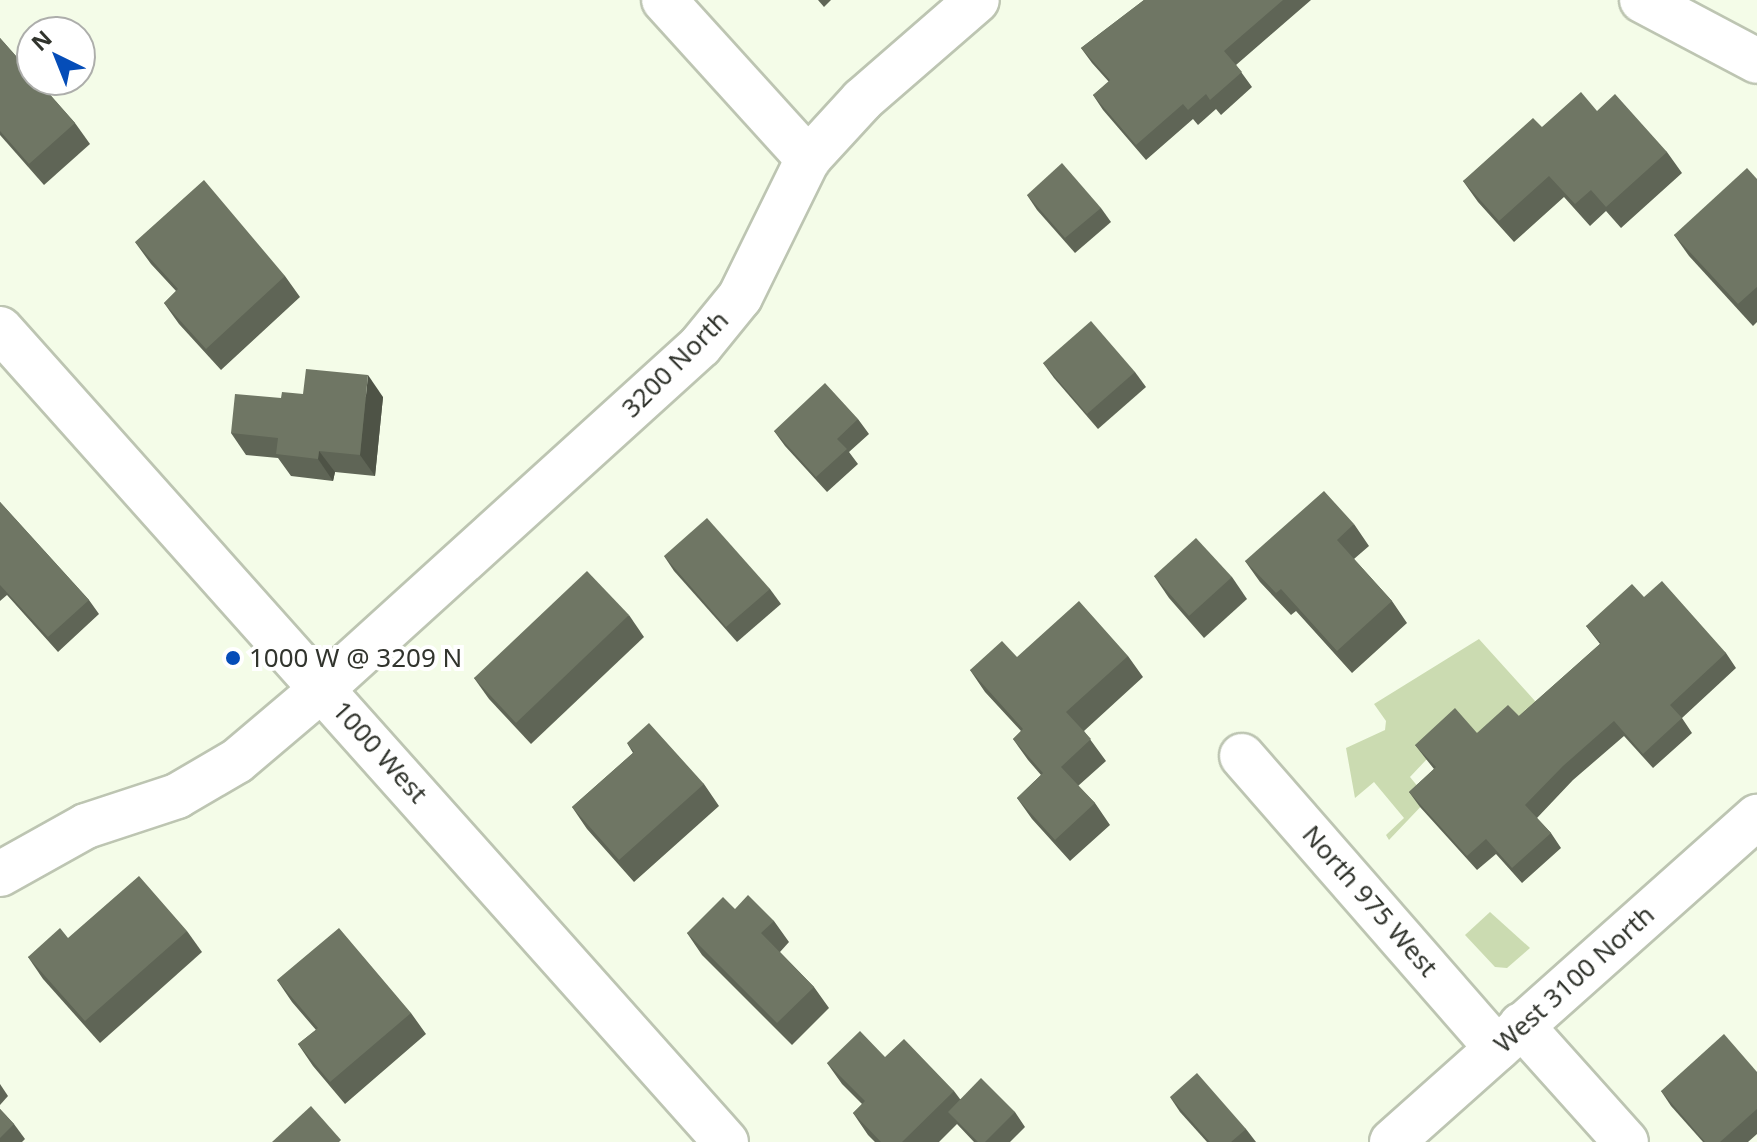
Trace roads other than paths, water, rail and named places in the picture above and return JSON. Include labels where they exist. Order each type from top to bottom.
[{"type":"street","points":[[664,0],[808,159]]},
{"type":"street","name":"3200 North","points":[[0,874],[86,826],[177,796],[237,761],[323,688],[700,346],[740,297],[808,159],[862,100],[977,0]]},
{"type":"street","points":[[1642,0],[1757,61]]},
{"type":"street","name":"1000 West","points":[[0,329],[726,1142]]},
{"type":"street","name":"North 975 West","points":[[1242,756],[1509,1036],[1626,1142]]},
{"type":"street","name":"West 3100 North","points":[[1392,1142],[1757,817]]},
{"type":"place","name":"1000 W @ 3209 N","points":[[233,658]]}]
